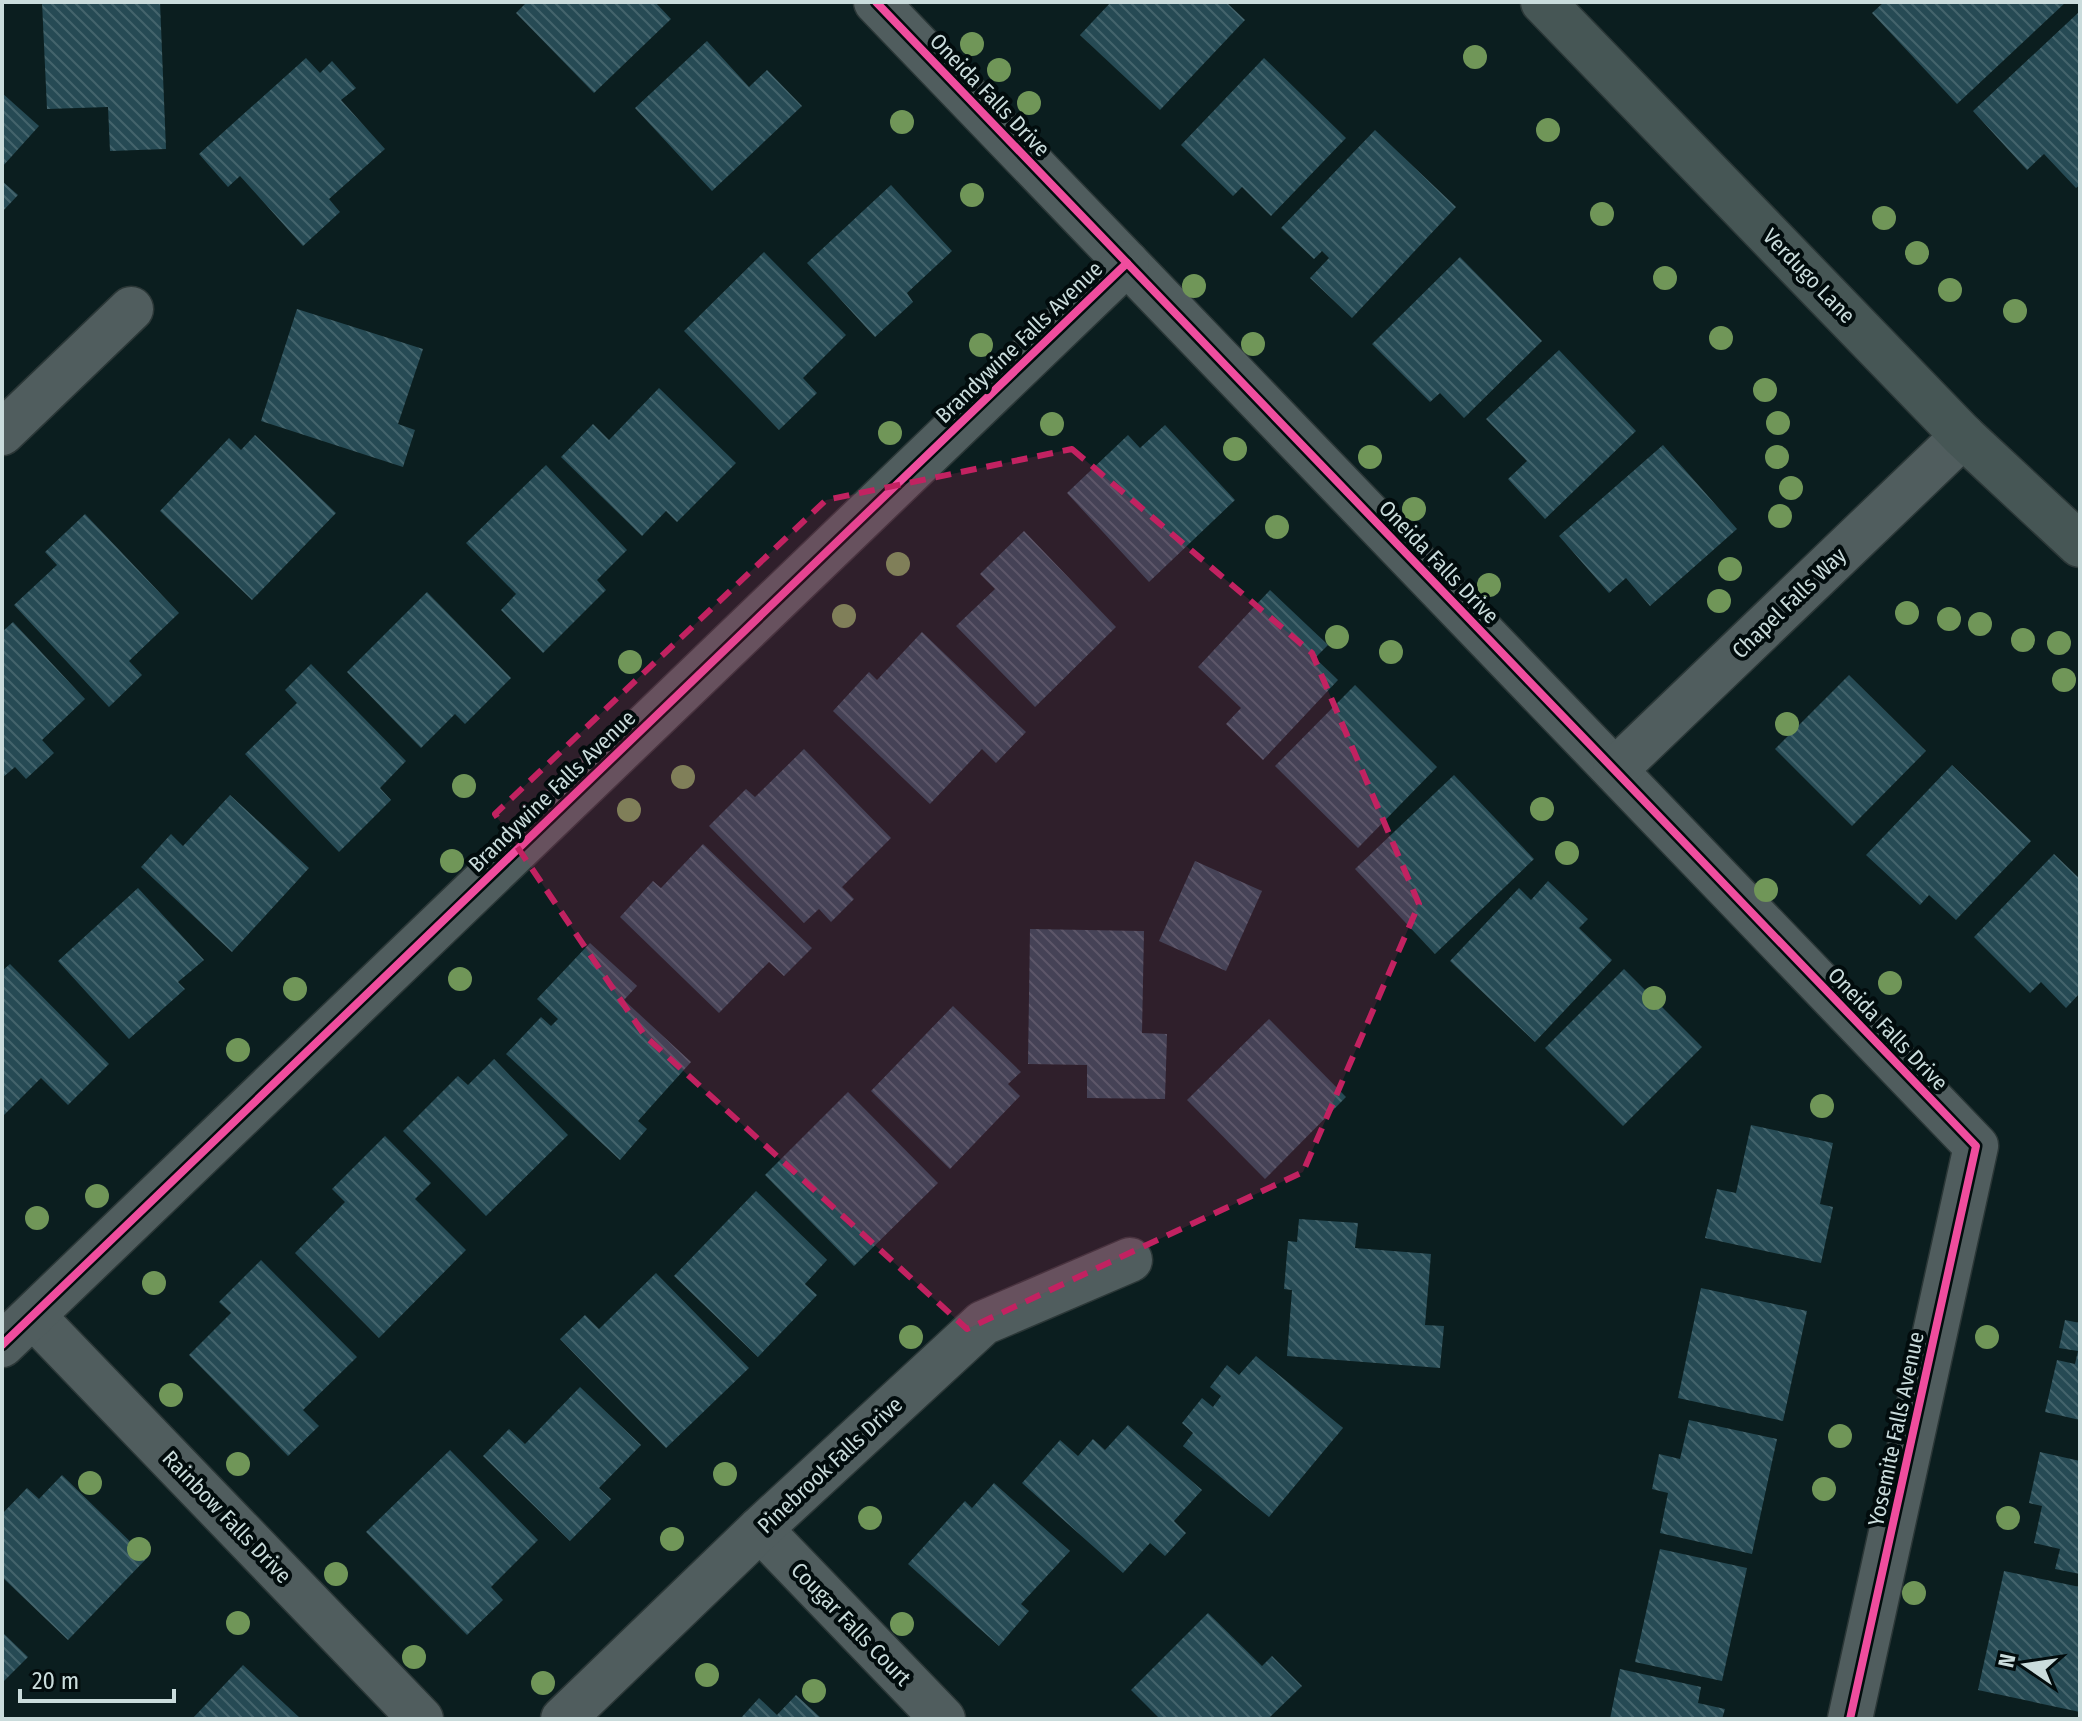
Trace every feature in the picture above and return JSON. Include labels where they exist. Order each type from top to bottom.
[{"type":"street","name":"Oneida Falls Drive","points":[[876,2],[1976,1146]]},
{"type":"street","name":"Verdugo Lane","points":[[1548,4],[1963,436],[2080,545]]},
{"type":"street","name":"Brandywine Falls Avenue","points":[[2,1345],[1127,263]]},
{"type":"street","points":[[2,433],[131,309]]},
{"type":"street","name":"Chapel Falls Way","points":[[1615,770],[1963,436]]},
{"type":"street","name":"Yosemite Falls Avenue","points":[[1850,1719],[1976,1146]]},
{"type":"street","name":"Pinebrook Falls Drive","points":[[563,1719],[760,1529],[983,1323],[1130,1260]]},
{"type":"street","name":"Rainbow Falls Drive","points":[[33,1316],[421,1719]]},
{"type":"street","name":"Cougar Falls Court","points":[[760,1529],[943,1719]]},
{"type":"highlighted area","points":[[1072,449],[1312,653],[1419,904],[1303,1172],[967,1329],[645,1036],[495,814],[826,500]]},
{"type":"building","points":[[42,2],[160,2],[166,149],[110,151],[108,107],[47,109]]},
{"type":"building","points":[[527,2],[655,2],[671,19],[594,93],[516,13]]},
{"type":"building","points":[[1111,2],[1226,2],[1245,20],[1160,110],[1080,35]]},
{"type":"building","points":[[1884,2],[2066,2],[1957,104],[1872,13]]},
{"type":"building","points":[[2079,12],[2080,185],[2076,188],[2044,154],[2027,170],[1973,111]]},
{"type":"building","points":[[707,41],[749,87],[767,70],[802,106],[712,191],[635,108]]},
{"type":"building","points":[[306,58],[320,73],[332,61],[356,88],[341,100],[385,149],[329,199],[340,212],[303,246],[240,176],[228,187],[199,154]]},
{"type":"building","points":[[1264,58],[1346,138],[1271,216],[1242,187],[1233,196],[1181,145]]},
{"type":"building","points":[[2,93],[39,126],[2,167]]},
{"type":"building","points":[[1375,130],[1456,207],[1352,318],[1310,278],[1329,258],[1322,251],[1314,259],[1281,228]]},
{"type":"building","points":[[2,181],[18,195],[2,212]]},
{"type":"building","points":[[891,185],[952,251],[907,293],[913,302],[875,337],[807,263]]},
{"type":"building","points":[[764,252],[846,335],[803,378],[817,393],[779,430],[684,331]]},
{"type":"building","points":[[1460,257],[1542,341],[1464,418],[1440,393],[1430,402],[1372,344]]},
{"type":"building","points":[[297,309],[423,349],[398,424],[415,430],[403,467],[261,421]]},
{"type":"building","points":[[1559,350],[1636,431],[1545,519],[1508,479],[1527,461],[1486,419]]},
{"type":"building","points":[[659,388],[736,463],[677,522],[666,511],[642,536],[561,457],[593,424],[609,440]]},
{"type":"building","points":[[1165,425],[1235,500],[1149,582],[1067,493],[1128,435],[1140,448]]},
{"type":"building","points":[[255,435],[336,513],[252,600],[160,511],[229,438],[241,450]]},
{"type":"building","points":[[1663,445],[1737,529],[1650,606],[1626,578],[1609,593],[1559,536]]},
{"type":"building","points":[[546,465],[627,550],[597,580],[606,590],[543,653],[501,610],[516,594],[466,543]]},
{"type":"building","points":[[85,514],[179,613],[129,661],[142,675],[109,707],[14,605],[57,565],[45,552]]},
{"type":"building","points":[[1024,531],[1116,627],[1035,707],[956,626],[995,589],[980,574]]},
{"type":"building","points":[[1270,590],[1328,645],[1315,658],[1338,680],[1263,760],[1226,724],[1241,708],[1198,667]]},
{"type":"building","points":[[427,592],[511,678],[465,724],[455,714],[421,748],[347,672]]},
{"type":"building","points":[[13,622],[85,699],[42,740],[54,753],[26,779],[15,767],[2,778],[2,632]]},
{"type":"building","points":[[922,632],[1026,732],[996,763],[982,749],[930,804],[833,711],[869,672],[877,680]]},
{"type":"building","points":[[311,664],[406,761],[380,788],[391,800],[339,852],[245,754],[297,703],[285,690]]},
{"type":"building","points":[[1849,675],[1926,751],[1852,826],[1775,749]]},
{"type":"building","points":[[1355,685],[1437,767],[1358,848],[1275,766]]},
{"type":"building","points":[[804,749],[891,838],[842,887],[854,899],[831,922],[819,909],[804,923],[709,826],[746,789],[755,797]]},
{"type":"building","points":[[1952,765],[2031,841],[1956,920],[1929,895],[1920,905],[1866,855]]},
{"type":"building","points":[[1454,775],[1534,859],[1435,954],[1355,869]]},
{"type":"building","points":[[230,795],[309,868],[232,952],[141,867],[171,834],[183,846]]},
{"type":"building","points":[[703,844],[812,948],[784,976],[769,962],[719,1013],[620,917],[653,881],[661,888]]},
{"type":"building","points":[[2054,854],[2080,879],[2080,993],[2066,1008],[2041,982],[2030,993],[1974,937]]},
{"type":"building","points":[[1195,861],[1262,891],[1226,971],[1159,941]]},
{"type":"building","points":[[1548,881],[1588,919],[1579,928],[1612,960],[1535,1042],[1450,961],[1519,888],[1531,900]]},
{"type":"building","points":[[138,888],[204,960],[178,982],[185,989],[129,1039],[58,961]]},
{"type":"building","points":[[1030,929],[1144,931],[1142,1033],[1167,1034],[1165,1099],[1087,1098],[1087,1065],[1028,1064]]},
{"type":"building","points":[[590,943],[637,986],[624,1000],[691,1062],[638,1121],[647,1129],[620,1160],[506,1054],[541,1017],[551,1026],[558,1019],[537,999]]},
{"type":"building","points":[[10,964],[109,1064],[68,1105],[41,1078],[2,1117],[2,971]]},
{"type":"building","points":[[1624,969],[1702,1047],[1623,1126],[1545,1048]]},
{"type":"building","points":[[953,1006],[1021,1072],[1008,1084],[1020,1096],[950,1169],[871,1091]]},
{"type":"building","points":[[1269,1019],[1346,1097],[1265,1179],[1187,1100]]},
{"type":"building","points":[[494,1059],[568,1135],[486,1216],[403,1131],[458,1076],[468,1085]]},
{"type":"building","points":[[848,1092],[938,1183],[854,1266],[765,1175]]},
{"type":"building","points":[[1751,1125],[1833,1143],[1820,1204],[1833,1207],[1821,1263],[1705,1238],[1717,1189],[1736,1193]]},
{"type":"building","points":[[385,1136],[431,1183],[415,1199],[466,1250],[379,1338],[295,1253],[345,1202],[332,1189]]},
{"type":"building","points":[[756,1191],[827,1260],[805,1284],[817,1295],[758,1357],[674,1276]]},
{"type":"building","points":[[1299,1219],[1358,1223],[1355,1248],[1431,1254],[1425,1325],[1444,1326],[1440,1368],[1287,1356],[1292,1290],[1284,1289],[1288,1241],[1297,1242]]},
{"type":"building","points":[[261,1260],[357,1357],[303,1410],[319,1426],[288,1456],[189,1355],[231,1313],[219,1302]]},
{"type":"building","points":[[656,1273],[749,1368],[666,1448],[560,1339],[585,1315],[599,1329]]},
{"type":"building","points":[[1701,1288],[1807,1311],[1783,1421],[1678,1398]]},
{"type":"building","points":[[2065,1320],[2080,1323],[2080,1420],[2045,1412],[2057,1360],[2075,1364],[2078,1351],[2059,1348]]},
{"type":"building","points":[[1256,1356],[1343,1428],[1269,1517],[1183,1446],[1193,1433],[1182,1423],[1202,1398],[1213,1407],[1221,1396],[1210,1387],[1227,1365],[1239,1375]]},
{"type":"building","points":[[580,1387],[641,1445],[599,1488],[611,1499],[570,1541],[483,1456],[509,1429],[525,1444]]},
{"type":"building","points":[[1689,1420],[1777,1439],[1752,1554],[1660,1533],[1668,1493],[1652,1489],[1659,1454],[1680,1459]]},
{"type":"building","points":[[1128,1425],[1202,1490],[1174,1521],[1186,1533],[1165,1556],[1150,1543],[1123,1573],[1022,1483],[1060,1440],[1078,1456],[1093,1439],[1105,1450]]},
{"type":"building","points":[[450,1450],[538,1540],[491,1587],[503,1600],[467,1635],[366,1532]]},
{"type":"building","points":[[2040,1452],[2080,1461],[2080,1574],[2055,1569],[2060,1549],[2034,1543],[2042,1506],[2029,1503]]},
{"type":"building","points":[[62,1475],[147,1558],[68,1640],[2,1577],[2,1514],[27,1488],[39,1499]]},
{"type":"building","points":[[994,1483],[1070,1551],[1021,1604],[1029,1611],[999,1646],[908,1564],[965,1501],[972,1508]]},
{"type":"building","points":[[1660,1549],[1747,1568],[1722,1681],[1635,1662]]},
{"type":"building","points":[[2004,1571],[2080,1587],[2080,1712],[1978,1690]]},
{"type":"building","points":[[1208,1613],[1262,1666],[1272,1656],[1302,1686],[1268,1719],[1160,1719],[1131,1690]]},
{"type":"building","points":[[2,1632],[28,1657],[2,1683]]},
{"type":"building","points":[[243,1665],[301,1719],[192,1719]]},
{"type":"building","points":[[1620,1669],[1701,1687],[1698,1703],[1725,1709],[1722,1719],[1610,1719]]},
{"type":"building","points":[[796,1695],[822,1719],[740,1719],[759,1698],[777,1715]]},
{"type":"cycle path","points":[[876,2],[1976,1146],[1850,1719]]},
{"type":"cycle path","points":[[2,1345],[1127,263]]}]
